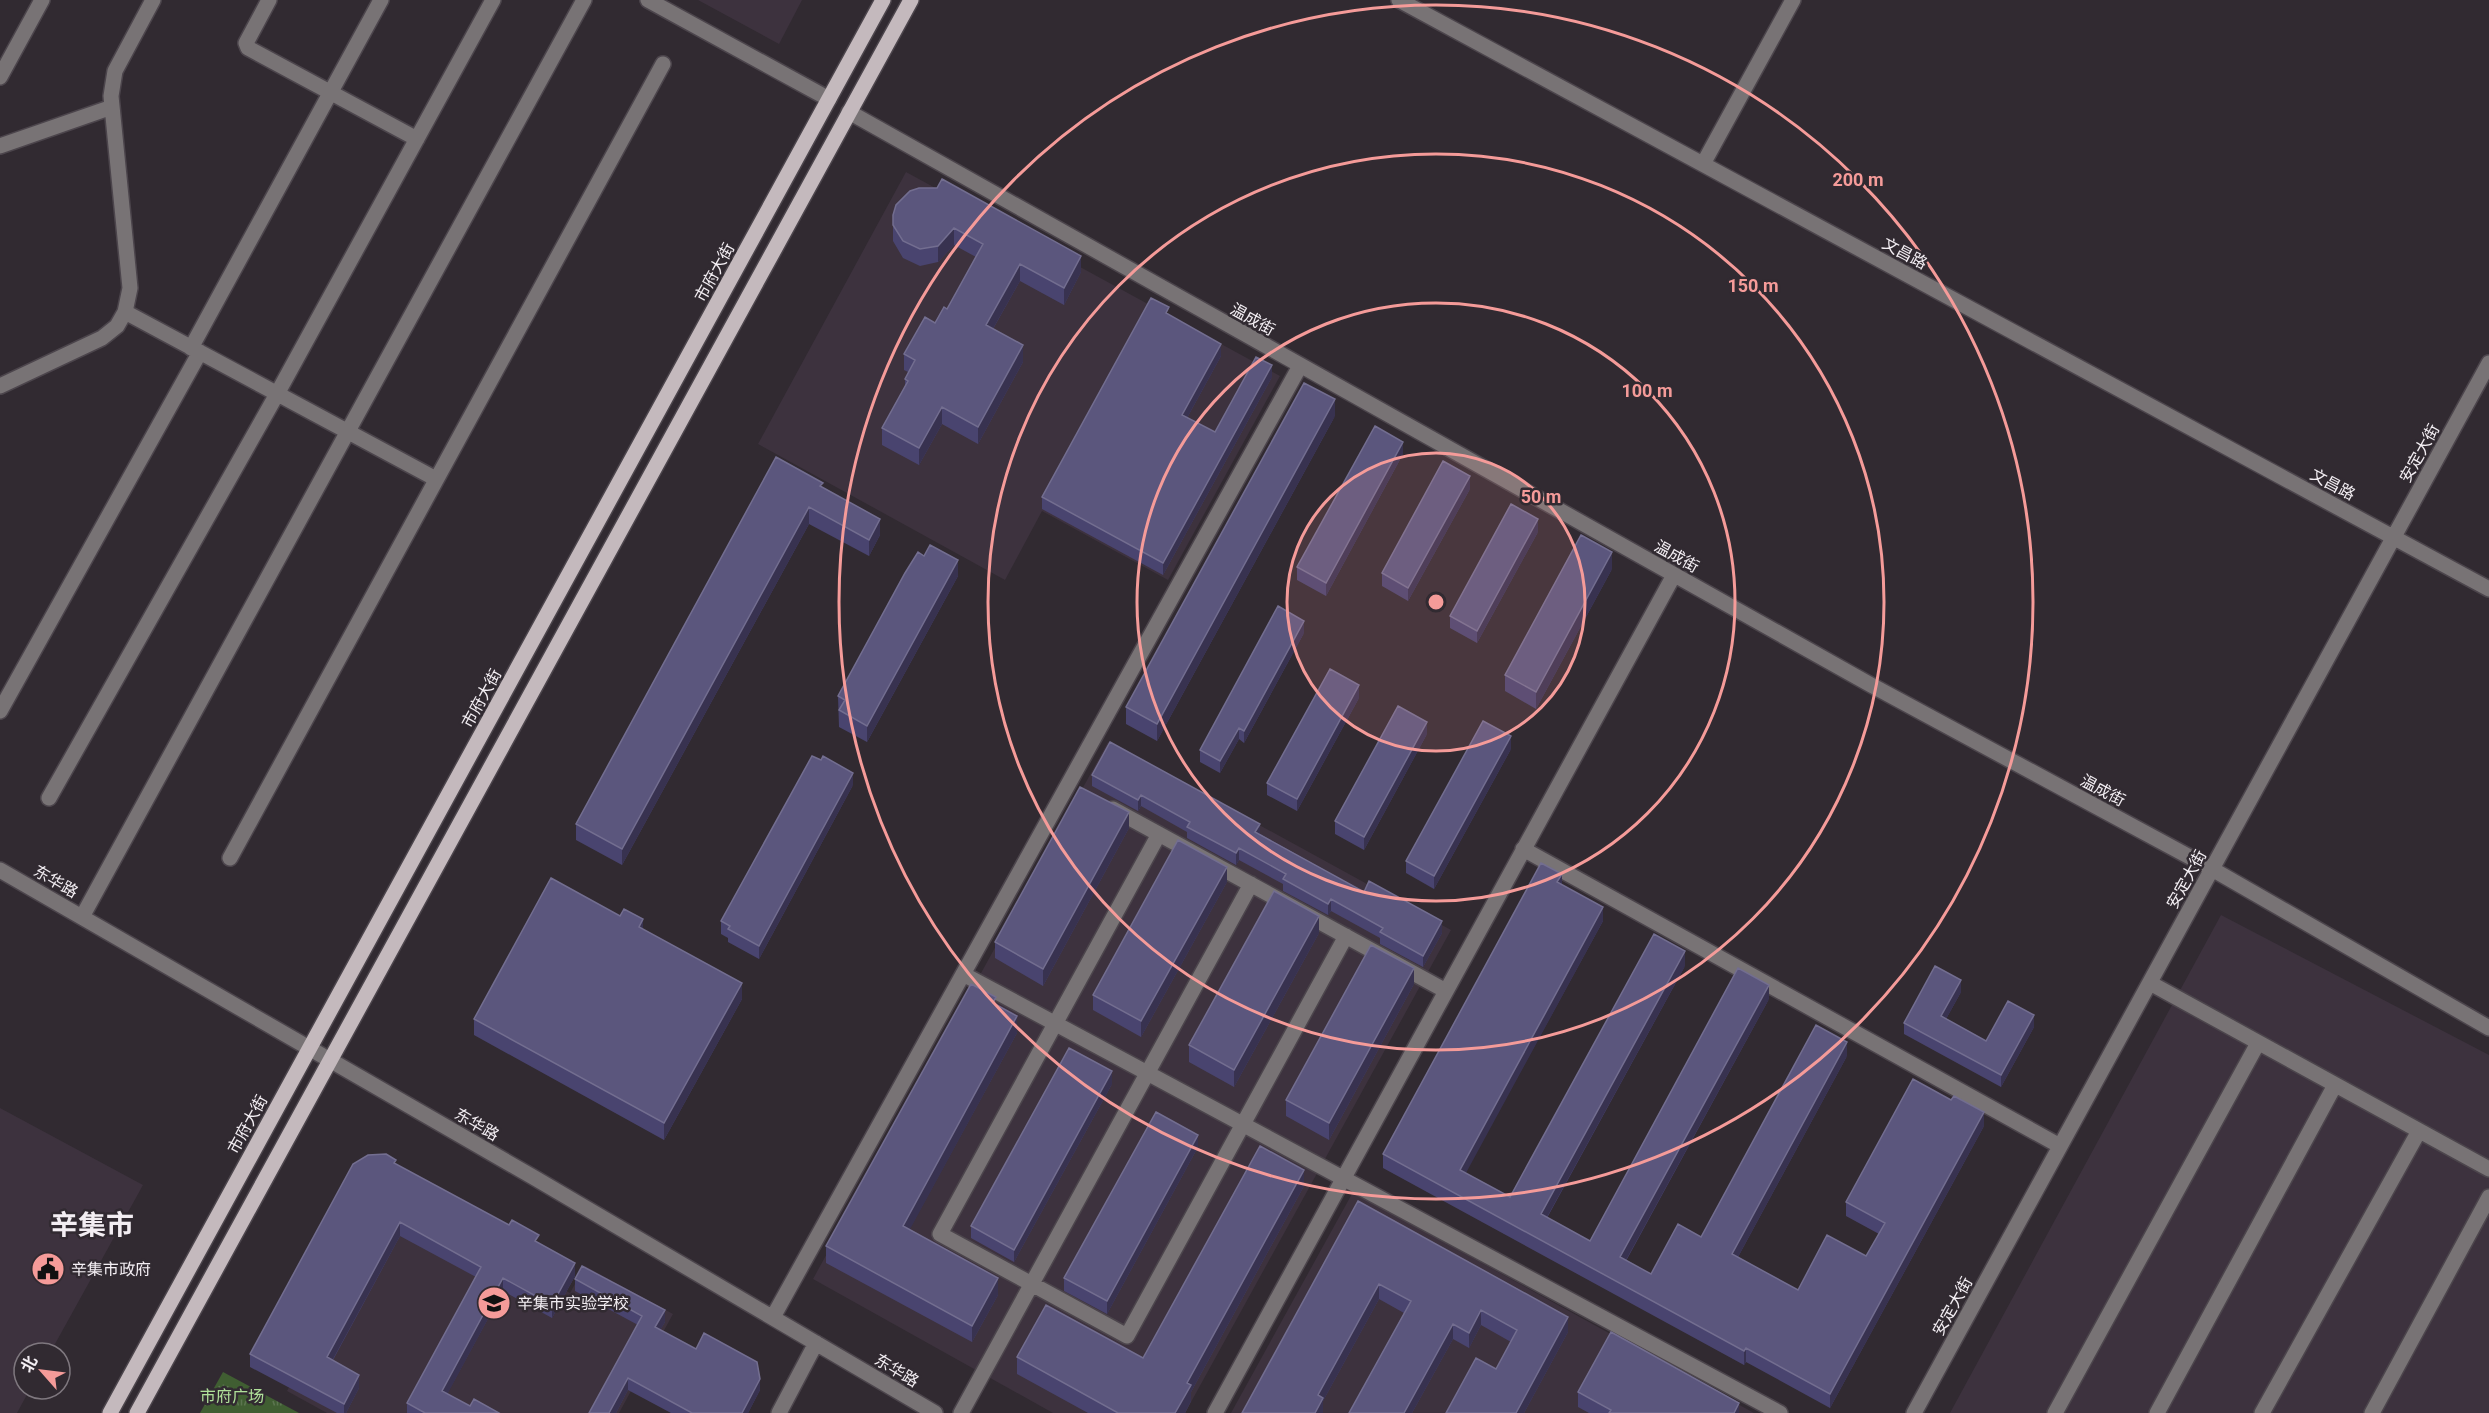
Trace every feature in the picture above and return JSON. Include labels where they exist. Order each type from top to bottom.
[{"type":"main road","name":"市府大街","points":[[110,1413],[884,0]]},
{"type":"main road","points":[[137,1413],[911,0]]},
{"type":"street","points":[[0,77],[42,0]]},
{"type":"street","points":[[0,386],[102,338],[117,326],[124,312],[130,288],[111,96],[115,71],[153,0]]},
{"type":"street","points":[[269,0],[246,43],[248,48],[417,138]]},
{"type":"street","points":[[0,711],[381,0]]},
{"type":"street","points":[[49,798],[277,394],[493,0]]},
{"type":"street","points":[[82,917],[584,0]]},
{"type":"street","points":[[648,0],[829,99]]},
{"type":"street","name":"文昌路","points":[[1399,0],[2489,588]]},
{"type":"street","points":[[1703,164],[1792,0]]},
{"type":"street","points":[[230,858],[663,64]]},
{"type":"street","points":[[0,146],[112,107]]},
{"type":"street","name":"温成街","points":[[849,112],[1872,685],[2212,869],[2489,1028]]},
{"type":"street","points":[[124,312],[436,479]]},
{"type":"street","name":"安定大街","points":[[1914,1413],[2489,363]]},
{"type":"street","points":[[773,1317],[963,974],[1073,787],[1300,366]]},
{"type":"street","points":[[1215,1413],[1674,575]]},
{"type":"street","points":[[1099,801],[1446,991]]},
{"type":"street","points":[[1159,834],[940,1234],[1127,1336],[1346,936]]},
{"type":"street","points":[[1523,849],[2060,1146]]},
{"type":"street","name":"东华路","points":[[0,870],[935,1413]]},
{"type":"street","points":[[961,1413],[1251,884]]},
{"type":"street","points":[[963,974],[1780,1413]]},
{"type":"street","points":[[2150,983],[2489,1169]]},
{"type":"street","points":[[2055,1413],[2258,1043]]},
{"type":"street","points":[[2157,1413],[2335,1085]]},
{"type":"street","points":[[2262,1413],[2419,1131]]},
{"type":"street","points":[[2372,1413],[2489,1197]]},
{"type":"street","points":[[779,1413],[816,1343]]},
{"type":"shaded area","points":[[698,0],[802,0],[779,44]]},
{"type":"shaded area","points":[[906,172],[1280,376],[1168,580],[1042,511],[1005,580],[758,444]]},
{"type":"shaded area","points":[[1108,742],[1451,930],[1185,1413],[1053,1413],[813,1279]]},
{"type":"shaded area","points":[[2221,915],[2489,1055],[2489,1413],[1950,1413]]},
{"type":"shaded area","name":"辛集市政府","points":[[0,1108],[143,1185],[57,1341],[12,1341],[12,1401],[24,1401],[17,1413],[0,1413]]},
{"type":"shaded area","points":[[1353,1192],[1754,1413],[1231,1413]]},
{"type":"shaded area","name":"辛集市实验学校","points":[[393,1196],[570,1293],[585,1266],[673,1314],[619,1413],[327,1413],[287,1391]]},
{"type":"green space","name":"市府广场","points":[[223,1372],[299,1413],[200,1413]]},
{"type":"building","points":[[942,179],[1081,256],[1064,288],[1020,264],[986,325],[1023,345],[978,427],[942,407],[919,448],[882,428],[908,381],[905,379],[915,360],[904,354],[925,317],[935,323],[944,307],[947,309],[983,244],[954,228],[938,246],[920,249],[903,241],[893,225],[896,205],[910,191],[919,188],[937,188]]},
{"type":"building","points":[[1151,298],[1169,307],[1166,313],[1221,344],[1182,415],[1215,432],[1256,357],[1272,365],[1163,563],[1042,497]]},
{"type":"building","points":[[1304,383],[1335,399],[1157,724],[1126,707]]},
{"type":"building","points":[[1375,426],[1403,442],[1326,583],[1297,567]]},
{"type":"building","points":[[776,457],[823,483],[820,486],[880,519],[869,540],[809,507],[622,849],[576,824]]},
{"type":"building","points":[[1443,461],[1470,476],[1408,588],[1382,573]]},
{"type":"building","points":[[1511,504],[1538,519],[1477,631],[1450,616]]},
{"type":"building","points":[[1581,535],[1612,552],[1536,692],[1505,675]]},
{"type":"building","points":[[930,545],[958,560],[867,726],[839,710],[845,700],[838,696],[905,573],[918,552],[924,556]]},
{"type":"building","points":[[1278,606],[1304,621],[1244,731],[1239,728],[1220,761],[1200,750]]},
{"type":"building","points":[[1330,669],[1359,685],[1297,799],[1267,783]]},
{"type":"building","points":[[1398,706],[1427,722],[1364,837],[1335,821]]},
{"type":"building","points":[[1483,721],[1511,736],[1434,876],[1406,861]]},
{"type":"building","points":[[1110,742],[1260,824],[1255,832],[1364,892],[1369,881],[1442,921],[1423,956],[1380,932],[1383,928],[1331,899],[1328,904],[1283,879],[1286,874],[1239,848],[1236,853],[1187,827],[1190,822],[1141,795],[1138,800],[1092,775]]},
{"type":"building","points":[[812,756],[821,760],[823,756],[853,773],[759,946],[728,929],[730,926],[721,921]]},
{"type":"building","points":[[1080,787],[1129,812],[1043,969],[995,942]]},
{"type":"building","points":[[1178,840],[1227,867],[1141,1021],[1093,995]]},
{"type":"building","points":[[1541,863],[1562,874],[1557,882],[1603,907],[1460,1170],[1510,1197],[1654,934],[1685,951],[1541,1214],[1590,1241],[1738,968],[1769,985],[1620,1257],[1651,1274],[1678,1224],[1701,1237],[1816,1025],[1847,1042],[1732,1254],[1798,1290],[1827,1235],[1866,1256],[1885,1223],[1846,1202],[1913,1079],[1951,1100],[1954,1096],[1984,1112],[1830,1394],[1746,1348],[1744,1351],[1383,1154]]},
{"type":"building","points":[[551,878],[620,916],[624,909],[643,919],[639,927],[742,983],[664,1123],[474,1019]]},
{"type":"building","points":[[1274,891],[1319,916],[1234,1070],[1189,1045]]},
{"type":"building","points":[[1371,945],[1414,968],[1329,1123],[1286,1100]]},
{"type":"building","points":[[1935,966],[1961,980],[1941,1016],[1986,1041],[2008,1001],[2034,1015],[2001,1075],[1904,1023]]},
{"type":"building","points":[[971,984],[996,997],[993,1003],[1017,1016],[903,1226],[998,1278],[972,1326],[826,1246]]},
{"type":"building","points":[[1069,1048],[1112,1071],[1014,1250],[971,1226]]},
{"type":"building","points":[[1156,1112],[1198,1135],[1107,1301],[1064,1278]]},
{"type":"building","points":[[1260,1146],[1304,1170],[1187,1383],[1191,1385],[1175,1413],[1118,1413],[1017,1357],[1046,1305],[1143,1358]]},
{"type":"building","points":[[386,1154],[396,1160],[394,1163],[509,1225],[512,1220],[539,1235],[535,1241],[575,1263],[552,1305],[503,1278],[442,1391],[470,1406],[474,1399],[499,1413],[425,1413],[407,1403],[481,1267],[400,1222],[327,1357],[359,1375],[344,1404],[250,1354],[353,1164],[368,1155]]},
{"type":"building","points":[[1358,1201],[1568,1317],[1516,1413],[1446,1413],[1476,1358],[1496,1369],[1517,1330],[1481,1310],[1469,1333],[1453,1324],[1404,1413],[1349,1413],[1411,1301],[1379,1284],[1318,1395],[1323,1398],[1315,1413],[1242,1413]]},
{"type":"building","points":[[582,1266],[665,1310],[655,1327],[696,1349],[704,1333],[757,1362],[760,1379],[742,1413],[692,1413],[628,1378],[609,1413],[589,1413],[642,1316],[575,1279]]},
{"type":"building","points":[[1611,1332],[1739,1403],[1734,1413],[1609,1413],[1611,1410],[1578,1392]]},
{"type":"place","name":"辛集市政府","points":[[48,1269]]},
{"type":"place","name":"辛集市实验学校","points":[[494,1303]]},
{"type":"district","name":"辛集市","points":[[92,1225]]}]
